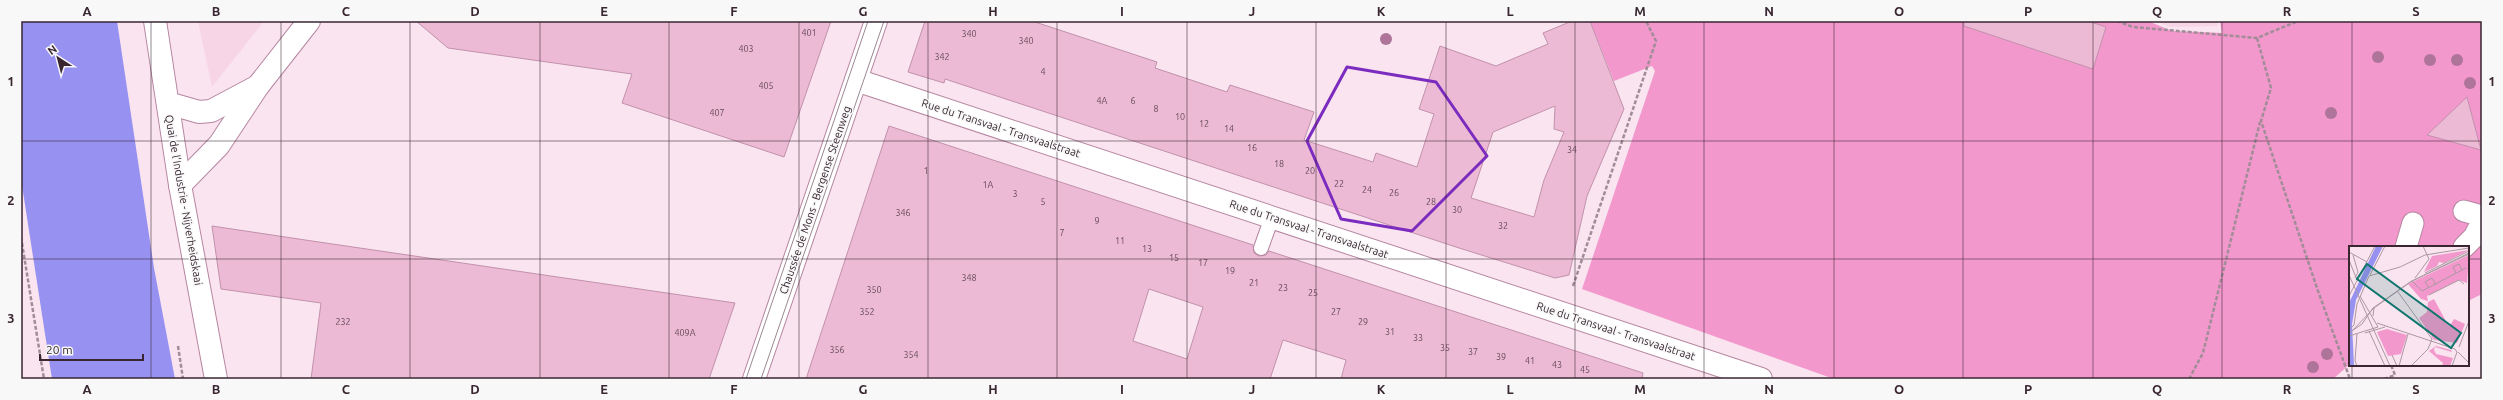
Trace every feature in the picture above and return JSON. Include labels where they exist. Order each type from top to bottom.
[{"type":"street","name":"Quai de l'Industrie - Nijverheidskaai","points":[[154,21],[180,185],[216,379]]},
{"type":"street","points":[[180,185],[219,144],[258,86],[309,21]]},
{"type":"street","name":"Chaussée de Mons - Bergense Steenweg","points":[[754,379],[876,21]]},
{"type":"street","name":"Rue du Transvaal - Transvaalstraat","points":[[856,80],[1761,379]]},
{"type":"street","points":[[168,103],[199,112],[211,111],[258,86]]},
{"type":"street","points":[[2406,246],[2413,222]]},
{"type":"street","points":[[2465,246],[2474,237],[2482,222]]},
{"type":"lane","points":[[1261,248],[1272,217]]},
{"type":"path","points":[[1564,314],[1656,40],[1646,21]]},
{"type":"path","points":[[2117,21],[2133,27],[2257,38],[2298,21]]},
{"type":"path","points":[[2189,379],[2203,353],[2261,121],[2271,88],[2257,38]]},
{"type":"path","points":[[2261,121],[2318,290],[2350,379]]},
{"type":"path","points":[[21,238],[44,379]]},
{"type":"path","points":[[2384,379],[2394,375],[2391,366]]},
{"type":"highlighted area","points":[[1347,67],[1436,82],[1487,156],[1412,231],[1341,219],[1307,141]]},
{"type":"shaded area","points":[[21,21],[117,21],[154,268],[175,379],[52,379],[21,179]]},
{"type":"shaded area","points":[[198,21],[264,21],[212,87]]},
{"type":"shaded area","points":[[1590,21],[2148,21],[2172,31],[2222,33],[2220,21],[2482,21],[2482,294],[2469,300],[2469,246],[2349,246],[2349,365],[2333,379],[1834,379],[1582,289],[1655,71],[1652,66],[1614,81]]},
{"type":"shaded area","points":[[2156,21],[2217,21],[2218,26],[2170,27]]},
{"type":"building","points":[[416,21],[831,21],[784,157],[622,103],[632,74],[448,48]]},
{"type":"building","points":[[925,21],[1032,21],[1157,62],[1155,68],[1227,92],[1230,85],[1314,112],[1304,140],[1373,162],[1376,153],[1417,167],[1434,114],[1419,109],[1440,46],[1496,66],[1548,44],[1543,33],[1572,21],[1590,21],[1624,109],[1587,196],[1569,275],[1555,278],[1456,247],[945,79],[944,83],[908,72]],"holes":[[[1555,106],[1554,129],[1564,132],[1544,180],[1534,217],[1471,198],[1493,132]]]},
{"type":"building","points":[[1964,21],[2088,21],[2106,27],[2093,69],[1964,26]]},
{"type":"building","points":[[2467,97],[2481,150],[2427,135]]},
{"type":"building","points":[[889,126],[1253,245],[1254,253],[1259,256],[1266,255],[1269,251],[1643,373],[1642,379],[1341,379],[1346,360],[1283,340],[1270,379],[806,379]],"holes":[[[1149,289],[1203,307],[1187,359],[1133,341]]]},
{"type":"building","points":[[212,226],[735,303],[709,379],[311,379],[321,303],[221,289]]},
{"type":"tram line","points":[[746,379],[868,21]]},
{"type":"tram line","points":[[761,379],[884,21]]}]
